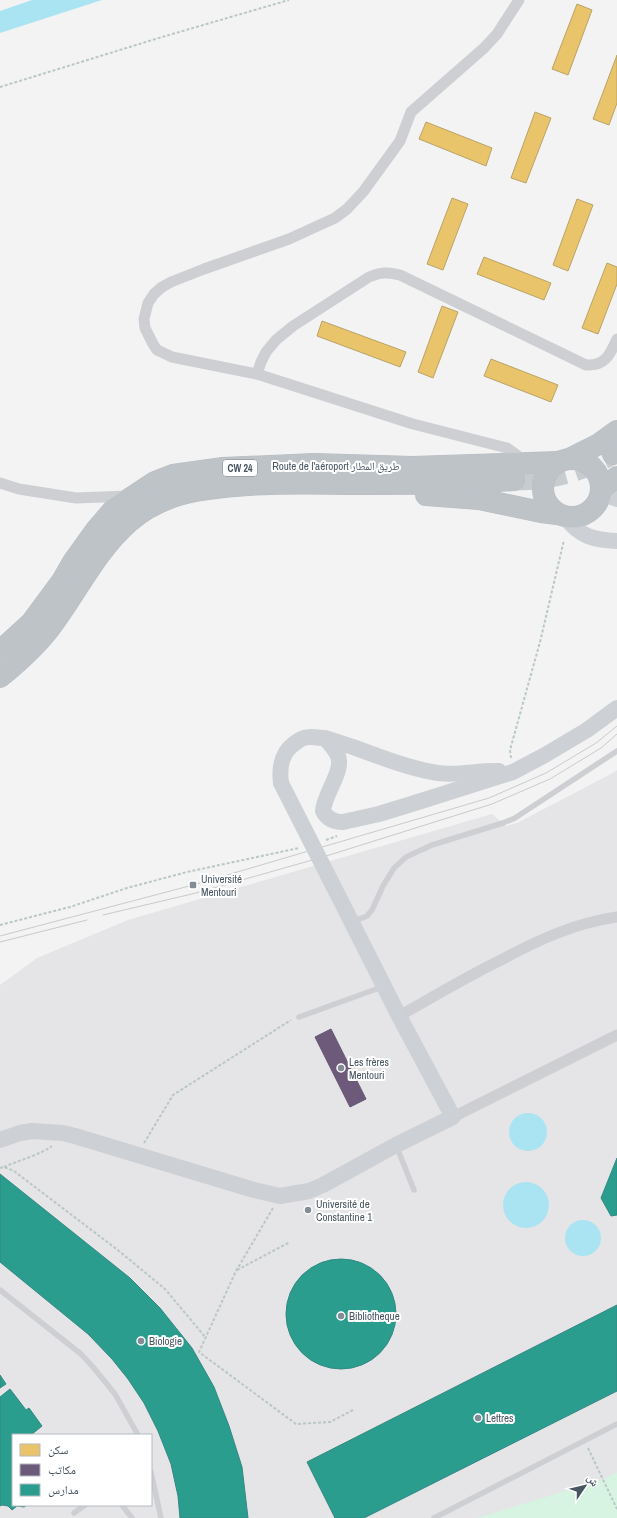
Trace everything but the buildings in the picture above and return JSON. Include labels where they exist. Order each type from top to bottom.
[{"type":"highway","name":"Route de l'aéroport طريق المطار","points":[[0,677],[21,660],[41,639],[63,610],[102,550],[118,532],[147,508],[177,495],[208,488],[274,483],[370,484],[518,471],[564,460],[599,444],[617,431]]},
{"type":"highway","points":[[606,495],[596,471],[588,464],[579,460],[564,460],[552,467],[546,474],[543,482],[542,492],[550,508],[561,515],[574,518],[583,516],[590,511],[606,495],[617,477]]},
{"type":"highway","name":"Route de l'aéroport طريق المطار","points":[[0,651],[30,623],[62,581],[73,562],[96,530],[114,509],[155,482],[173,475],[223,468],[314,464],[412,466],[518,471]]},
{"type":"highway","name":"CW 24","points":[[208,488],[260,496],[434,495],[479,499],[561,515]]},
{"type":"street","points":[[518,471],[518,456],[507,448],[413,424],[257,374],[172,357],[157,350],[147,336],[144,328],[145,310],[148,303],[154,294],[162,287],[184,276],[289,239],[335,218],[347,209],[363,192],[400,141],[411,112],[498,34],[519,0]]},
{"type":"street","points":[[257,374],[266,352],[276,340],[293,326],[369,277],[385,272],[400,275],[586,365],[594,365],[603,361],[610,355],[617,339]]},
{"type":"street","points":[[0,483],[19,489],[76,498],[133,496]]},
{"type":"street","points":[[561,515],[577,531],[585,535],[594,539],[617,541]]},
{"type":"street","points":[[325,738],[338,756],[339,763],[324,802],[323,810],[329,819],[337,822],[349,821],[379,814],[513,772],[587,730],[617,708]]},
{"type":"street","points":[[454,1117],[399,1016],[281,783],[280,771],[282,758],[290,746],[302,739],[308,737],[325,738],[437,773],[448,774],[490,771],[513,772]]},
{"type":"street","points":[[399,1016],[476,972],[539,940],[575,926],[617,917]]},
{"type":"street","points":[[0,1140],[20,1133],[32,1131],[66,1134],[254,1190],[280,1196],[309,1191],[396,1145],[617,1035]]},
{"type":"lane","points":[[350,918],[367,916],[372,910],[382,886],[394,868],[406,857],[432,845],[496,826],[515,818],[594,768],[617,751]]},
{"type":"lane","points":[[299,1017],[384,986]]},
{"type":"lane","points":[[396,1145],[414,1190]]},
{"type":"lane","points":[[0,1290],[81,1354],[115,1394],[137,1434]]},
{"type":"lane","points":[[434,1518],[617,1424]]},
{"type":"lane","points":[[152,1476],[162,1518]]},
{"type":"lane","points":[[74,1513],[84,1506]]},
{"type":"lane","points":[[123,1506],[132,1518]]},
{"type":"path","points":[[0,87],[289,0]]},
{"type":"path","points":[[513,772],[510,750],[540,642],[564,540]]},
{"type":"path","points":[[322,841],[342,834]]},
{"type":"path","points":[[0,925],[70,907],[127,888],[187,872],[303,847]]},
{"type":"path","points":[[137,1155],[173,1095],[290,1021],[299,1017]]},
{"type":"path","points":[[0,1168],[47,1150],[66,1134]]},
{"type":"path","points":[[4,1167],[14,1172],[113,1246],[165,1289],[206,1338]]},
{"type":"path","points":[[280,1196],[236,1271],[199,1352],[296,1424],[330,1422],[353,1410]]},
{"type":"path","points":[[236,1271],[290,1242]]},
{"type":"path","points":[[584,1441],[617,1509]]},
{"type":"shaded area","name":"Université de Constantine 1","points":[[617,770],[617,1518],[0,1518],[0,985],[37,958],[128,920],[492,814],[506,826],[517,823]]},
{"type":"green space","points":[[617,1472],[617,1518],[477,1518],[604,1479]]},
{"type":"water","points":[[32,0],[102,0],[0,33],[0,11]]},
{"type":"water","points":[[528,1113],[538,1116],[544,1122],[547,1132],[544,1142],[538,1148],[528,1151],[518,1148],[512,1142],[509,1132],[512,1122],[518,1116]]},
{"type":"water","points":[[521,1182],[531,1182],[539,1186],[545,1192],[549,1200],[549,1210],[545,1218],[539,1224],[531,1228],[521,1228],[513,1224],[507,1218],[503,1210],[503,1200],[507,1192],[513,1186]]},
{"type":"water","points":[[587,1220],[596,1225],[600,1231],[600,1245],[596,1251],[587,1256],[579,1256],[570,1251],[566,1245],[565,1234],[570,1225],[576,1221]]},
{"type":"tunnel","points":[[514,480],[528,480],[565,474],[589,466],[613,454]]},
{"type":"tram line","points":[[0,936],[193,885],[489,798],[546,773],[596,743],[617,726]]},
{"type":"tram line","points":[[103,915],[196,893],[323,857],[492,804],[550,779],[601,748],[617,734]]},
{"type":"tram line","points":[[0,942],[87,920]]},
{"type":"place","name":"Université Mentouri","points":[[193,885]]},
{"type":"place","name":"Les frères Mentouri","points":[[341,1068]]},
{"type":"place","name":"Université de Constantine 1","points":[[308,1210]]},
{"type":"place","name":"Bibliotheque","points":[[341,1316]]},
{"type":"place","name":"Biologie","points":[[141,1341]]},
{"type":"place","name":"Lettres","points":[[478,1418]]}]
